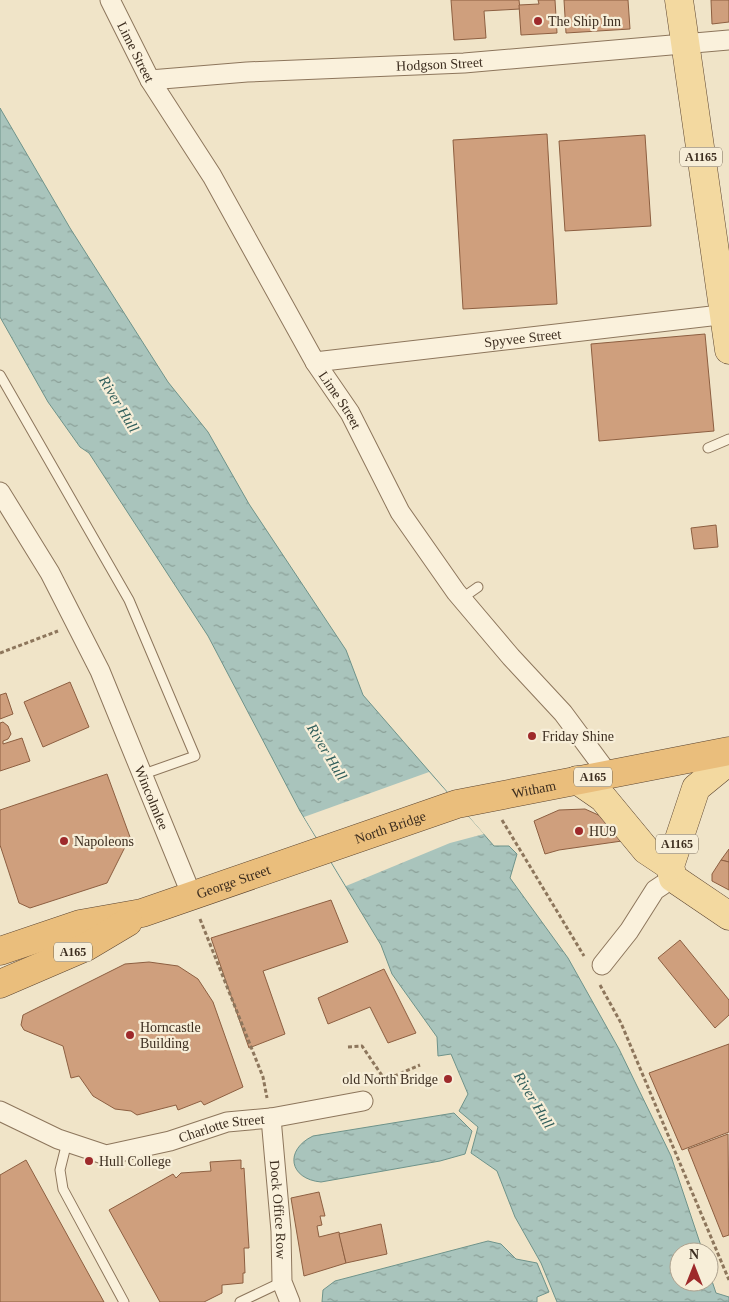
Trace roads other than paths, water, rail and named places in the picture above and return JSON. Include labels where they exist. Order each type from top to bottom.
[{"type":"highway","name":"Witham","points":[[457,804],[489,796],[729,751]]},
{"type":"highway","name":"North Bridge","points":[[325,851],[457,804]]},
{"type":"highway","name":"George Street","points":[[0,951],[80,924],[142,913],[325,851]]},
{"type":"highway","name":"George Street","points":[[0,984],[86,947],[142,913]]},
{"type":"main road","name":"A1165","points":[[679,0],[726,314],[729,350]]},
{"type":"main road","name":"A1165","points":[[671,872],[696,788],[729,761]]},
{"type":"main road","name":"A1165","points":[[577,780],[603,798],[646,850],[671,872],[729,916]]},
{"type":"street","name":"Lime Street","points":[[110,0],[150,80],[212,176],[315,362],[350,413],[400,512],[461,598],[511,657],[563,713],[608,775]]},
{"type":"street","name":"Hodgson Street","points":[[150,80],[247,72],[464,63],[729,40]]},
{"type":"street","name":"Spyvee Street","points":[[315,362],[726,314]]},
{"type":"street","name":"Wincolmlee","points":[[0,492],[50,573],[100,671],[141,776],[192,896]]},
{"type":"street","points":[[596,969],[629,931],[654,890],[671,872]]},
{"type":"street","name":"Charlotte Street","points":[[0,1111],[67,1142],[106,1155],[170,1142],[227,1122],[272,1118],[363,1101]]},
{"type":"street","name":"Dock Office Row","points":[[272,1118],[281,1231],[282,1282],[290,1302]]},
{"type":"lane","points":[[0,375],[129,600],[195,756],[141,776]]},
{"type":"lane","points":[[708,448],[729,439]]},
{"type":"lane","points":[[461,598],[478,587]]},
{"type":"lane","points":[[67,1142],[60,1170],[63,1189],[124,1302]]},
{"type":"lane","points":[[240,1302],[282,1282]]},
{"type":"water","name":"River Hull","points":[[0,108],[70,228],[168,382],[208,432],[249,504],[346,650],[363,695],[494,846],[509,846],[517,854],[510,878],[568,958],[619,1049],[671,1156],[700,1242],[669,1242],[669,1292],[716,1292],[729,1297],[729,1302],[557,1302],[541,1263],[515,1217],[497,1171],[471,1153],[478,1127],[459,1111],[468,1094],[451,1054],[438,1056],[437,1037],[392,974],[381,945],[300,811],[208,636],[89,453],[80,447],[48,402],[0,317]]},
{"type":"water","points":[[454,1113],[472,1131],[465,1154],[440,1161],[321,1182],[302,1176],[294,1163],[294,1156],[298,1149],[313,1136]]},
{"type":"water","points":[[488,1241],[501,1244],[516,1259],[537,1263],[549,1292],[537,1297],[537,1302],[322,1302],[323,1290],[335,1281]]},
{"type":"place","name":"The Ship Inn","points":[[538,21]]},
{"type":"place","name":"Friday Shine","points":[[532,736]]},
{"type":"place","name":"HU9","points":[[579,831]]},
{"type":"place","name":"Napoleons","points":[[64,841]]},
{"type":"place","name":"Horncastle Building","points":[[130,1035]]},
{"type":"place","name":"old North Bridge","points":[[448,1079]]},
{"type":"place","name":"Hull College","points":[[89,1161]]}]
